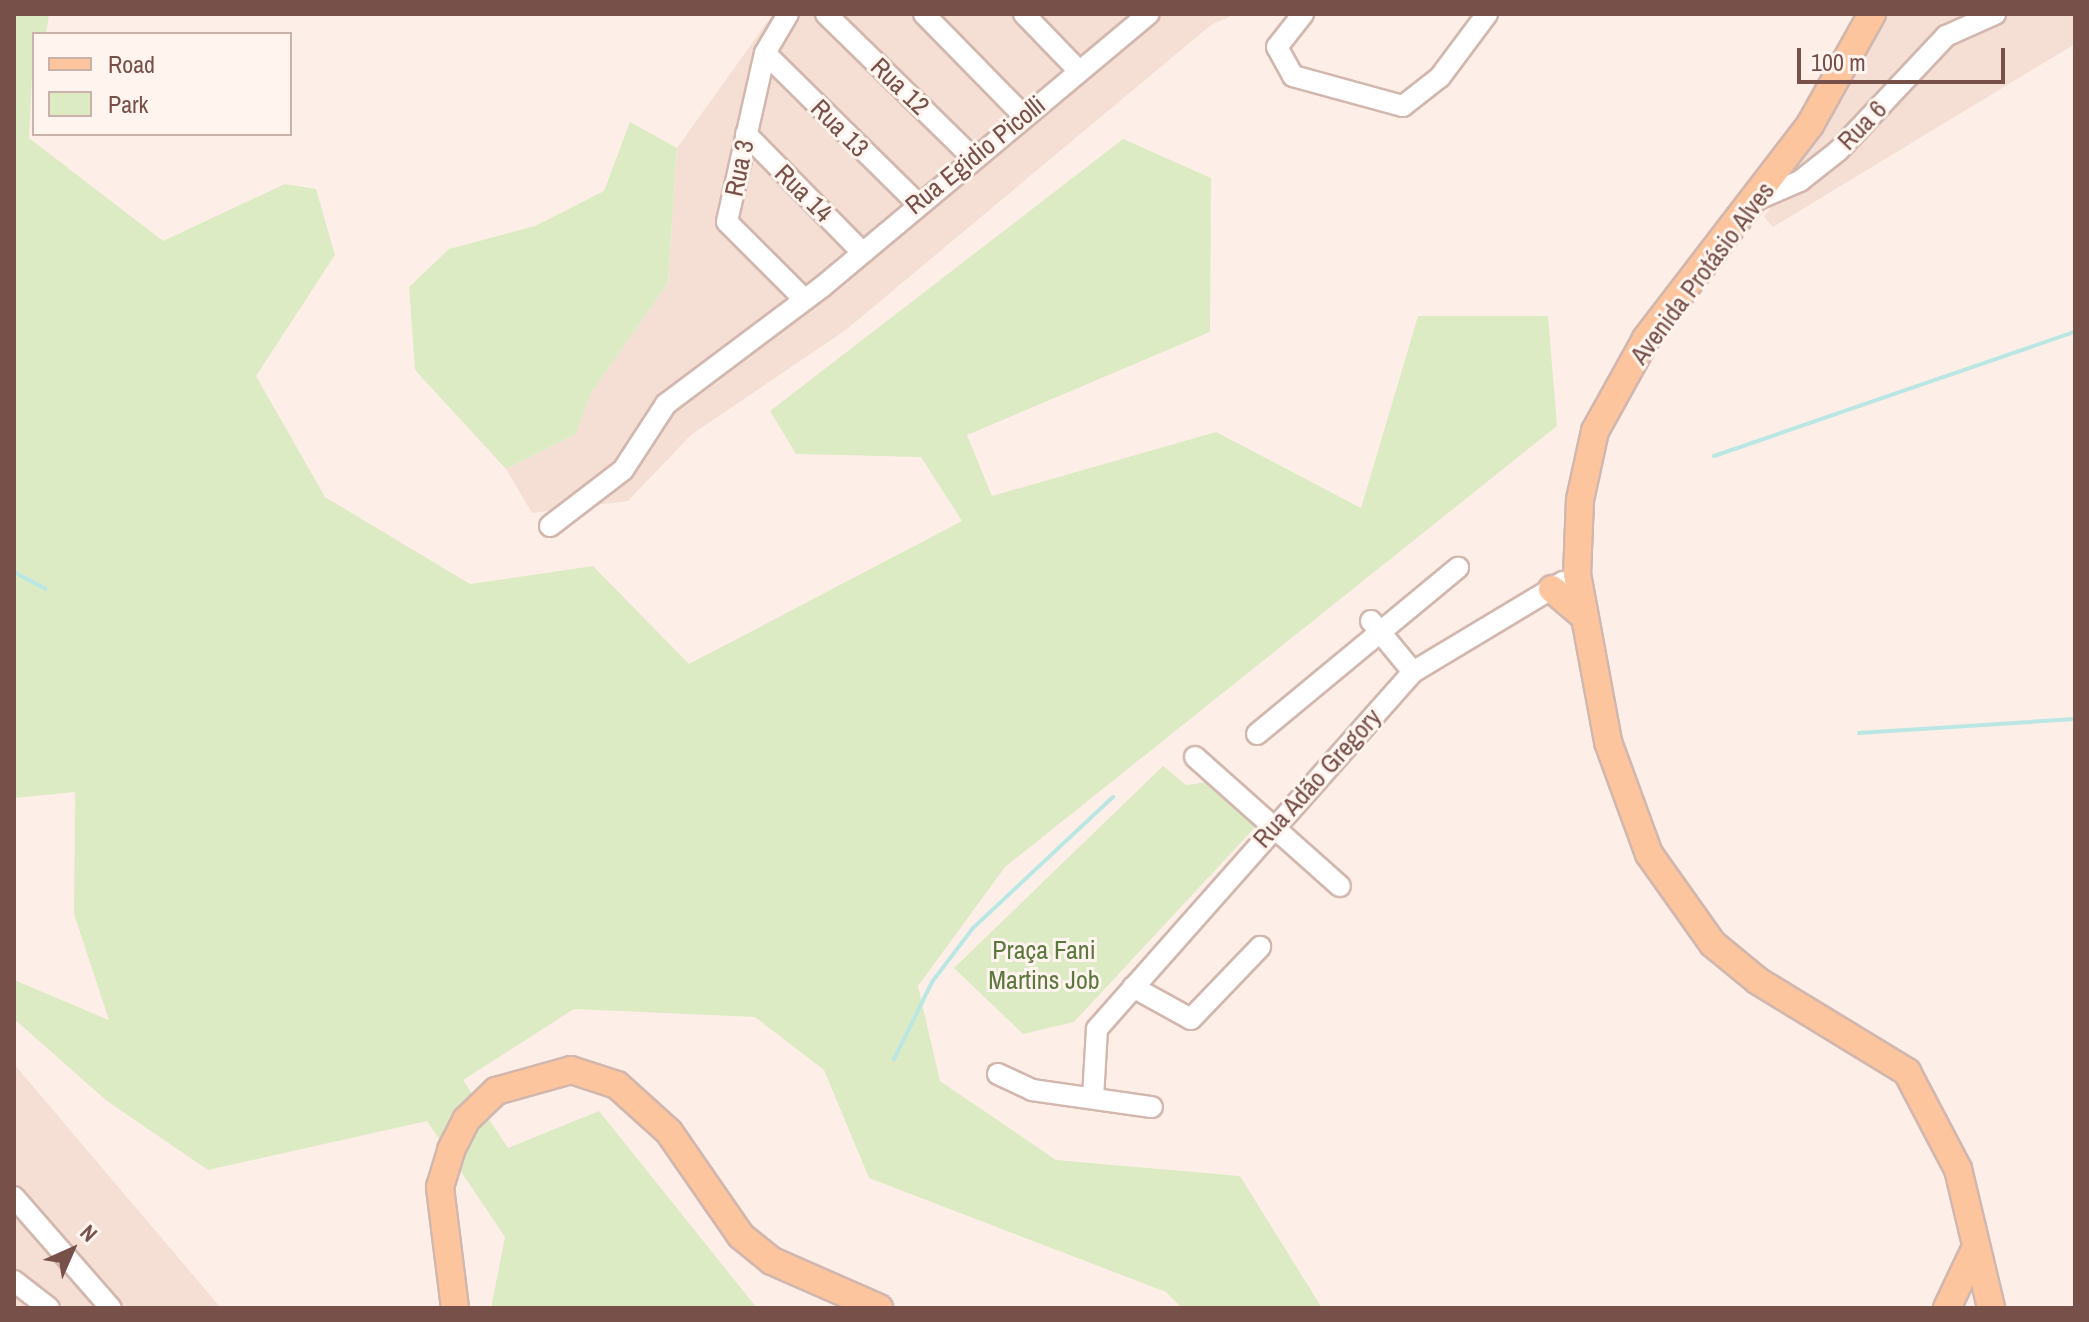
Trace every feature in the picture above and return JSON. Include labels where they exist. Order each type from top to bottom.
[{"type":"main road","name":"Avenida Protásio Alves","points":[[1872,14],[1758,199],[1646,339],[1595,431],[1580,500],[1577,574],[1622,789],[1677,903],[1758,981],[1907,1072],[1958,1169],[1987,1306]]},
{"type":"main road","points":[[1552,589],[1584,616]]},
{"type":"main road","points":[[455,1308],[440,1187],[451,1150],[466,1120],[496,1091],[571,1070],[617,1085],[669,1132],[715,1203],[762,1253],[851,1303],[879,1308]]},
{"type":"main road","points":[[1976,1247],[1950,1308],[1987,1306]]},
{"type":"street","name":"Rua 3","points":[[788,14],[765,53],[727,222],[803,298]]},
{"type":"street","name":"Rua 12","points":[[826,14],[973,158]]},
{"type":"street","points":[[924,14],[1023,115]]},
{"type":"street","points":[[1024,14],[1078,70]]},
{"type":"street","points":[[1303,14],[1277,47],[1293,76],[1397,106],[1412,103],[1440,77],[1487,14]]},
{"type":"street","name":"Rua 6","points":[[1758,199],[1800,181],[1838,151],[1946,36],[1995,14]]},
{"type":"street","name":"Rua Egidio Picolli","points":[[550,526],[623,470],[666,404],[862,252],[916,202],[973,158],[1136,18]]},
{"type":"street","name":"Rua 13","points":[[765,53],[916,202]]},
{"type":"street","name":"Rua 14","points":[[746,134],[862,252]]},
{"type":"street","points":[[1257,734],[1374,625],[1458,568]]},
{"type":"street","name":"Rua Adão Gregory","points":[[1093,1098],[1097,1029],[1413,672],[1577,574]]},
{"type":"street","points":[[1374,625],[1413,672]]},
{"type":"street","points":[[1195,757],[1340,886]]},
{"type":"street","points":[[1133,987],[1191,1019],[1260,947]]},
{"type":"street","points":[[998,1074],[1032,1090],[1152,1107]]},
{"type":"street","points":[[14,1197],[111,1308]]},
{"type":"street","points":[[14,1281],[49,1308]]},
{"type":"shaded area","points":[[773,14],[1235,14],[1211,25],[847,329],[691,435],[628,501],[532,513],[506,469],[576,434],[591,393],[668,283],[677,148]]},
{"type":"shaded area","points":[[1886,14],[2075,14],[2075,44],[1773,227],[1764,217],[1837,107]]},
{"type":"shaded area","points":[[14,1064],[221,1308],[14,1308]]},
{"type":"green space","points":[[14,14],[49,14],[46,32],[32,32],[29,138],[163,241],[285,184],[316,189],[335,255],[256,376],[325,497],[470,584],[593,566],[689,664],[962,521],[921,457],[796,454],[770,411],[1123,139],[1211,178],[1210,332],[967,435],[992,496],[1216,432],[1361,508],[1418,316],[1548,316],[1557,426],[1005,867],[918,986],[940,1081],[1056,1160],[1240,1176],[1322,1308],[1182,1308],[1166,1292],[869,1178],[824,1070],[755,1017],[574,1009],[463,1080],[508,1148],[599,1111],[757,1308],[491,1308],[505,1237],[427,1121],[208,1170],[107,1101],[14,1019],[14,980],[109,1020],[74,914],[75,792],[14,798]]},
{"type":"green space","points":[[630,122],[677,148],[668,283],[591,393],[576,434],[506,469],[415,370],[409,287],[449,249],[535,226],[604,191]]},
{"type":"green space","name":"Praça Fani Martins Job","points":[[1163,766],[1186,785],[1208,782],[1259,823],[1074,1022],[1023,1034],[954,968]]},
{"type":"waterway","points":[[1714,456],[2075,332]]},
{"type":"waterway","points":[[14,572],[46,589]]},
{"type":"waterway","points":[[1859,733],[2075,719]]},
{"type":"waterway","points":[[894,1059],[932,982],[973,928],[1113,797]]}]
